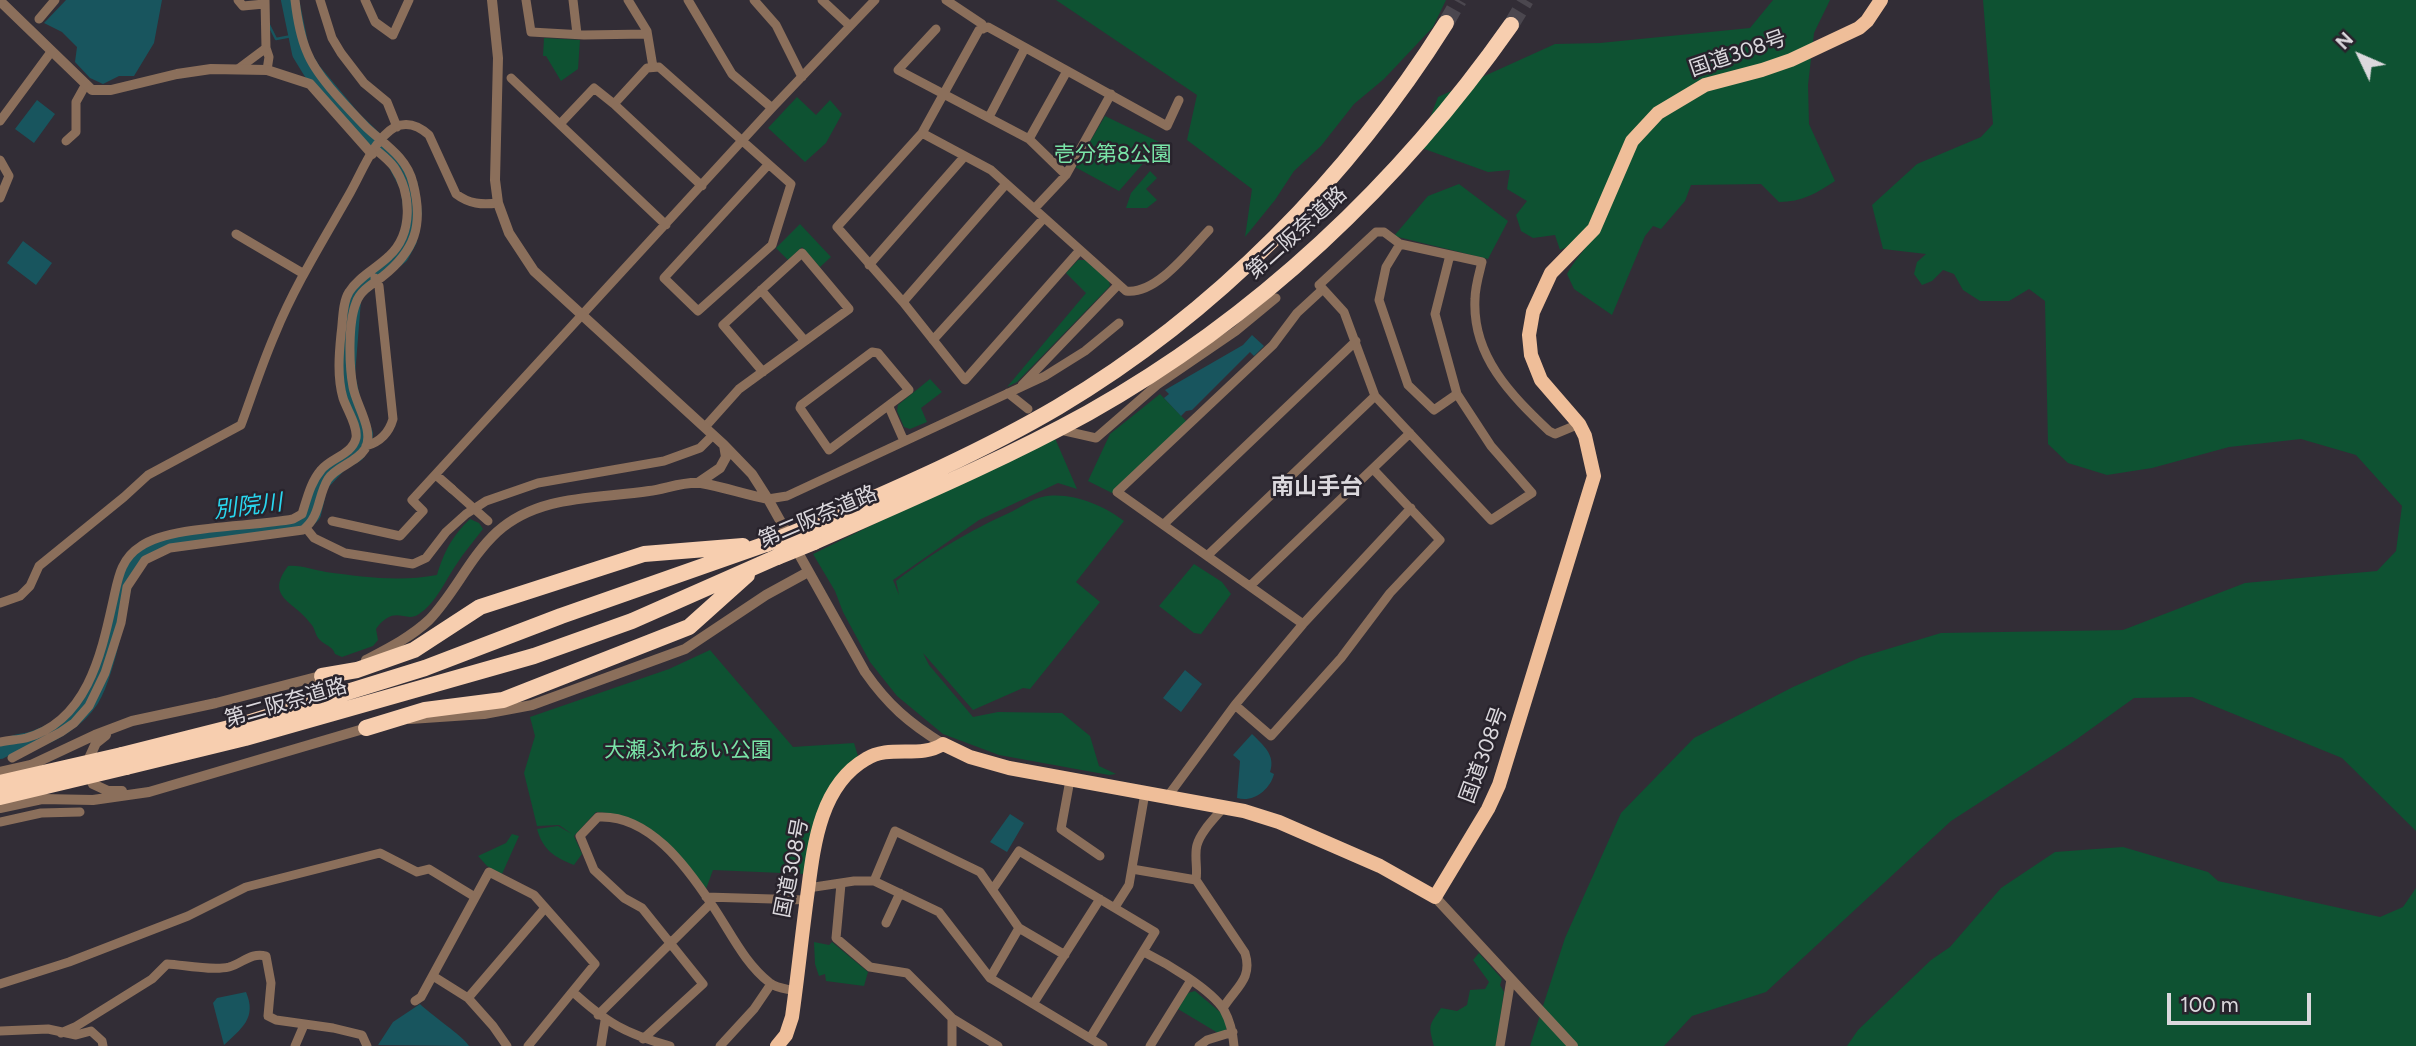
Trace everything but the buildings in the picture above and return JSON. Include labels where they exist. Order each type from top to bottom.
[{"type":"highway","name":"国道308号","points":[[1435,897],[1488,809],[1499,785],[1594,476],[1585,436],[1579,424],[1541,380],[1533,363],[1529,346],[1530,324],[1537,301],[1551,273],[1588,236],[1599,220],[1632,141],[1658,113],[1692,91],[1791,60],[1859,27],[1867,21],[1881,0]]},
{"type":"highway","name":"第二阪奈道路","points":[[0,783],[244,738],[534,656],[632,621],[777,557],[810,535],[1059,406],[1172,328],[1225,284],[1326,184],[1384,113],[1446,23]]},
{"type":"highway","name":"第二阪奈道路","points":[[0,797],[412,672],[766,544],[810,535],[996,460],[1088,412],[1151,374],[1209,334],[1298,264],[1396,169],[1445,113],[1510,25]]},
{"type":"highway","points":[[322,676],[357,670],[414,650],[480,607],[644,554],[766,544]]},
{"type":"highway","points":[[366,728],[425,710],[503,700],[688,627],[760,565]]},
{"type":"highway","name":"国道308号","points":[[777,1046],[790,1026],[811,858],[819,825],[834,793],[848,771],[865,759],[883,752],[918,751],[937,748],[943,744]]},
{"type":"highway","points":[[943,744],[980,760],[1070,780],[1224,807],[1279,822],[1380,866],[1435,897]]},
{"type":"street","points":[[38,19],[55,0]]},
{"type":"street","points":[[238,0],[243,6],[265,2],[265,48],[269,57],[267,70]]},
{"type":"street","points":[[295,0],[300,31],[311,60],[377,146]]},
{"type":"street","points":[[320,0],[332,38],[341,53],[364,83],[387,102],[397,127]]},
{"type":"street","points":[[365,0],[375,22],[393,35],[409,0]]},
{"type":"street","points":[[492,0],[498,58],[495,180],[498,203],[509,233],[522,255],[534,271],[709,431],[752,474],[877,689],[911,724],[943,744]]},
{"type":"street","points":[[526,0],[531,32],[648,34]]},
{"type":"street","points":[[573,0],[577,34]]},
{"type":"street","points":[[628,0],[648,34],[653,67]]},
{"type":"street","points":[[688,0],[732,74],[772,108]]},
{"type":"street","points":[[754,0],[776,24],[802,77]]},
{"type":"street","points":[[822,0],[850,26]]},
{"type":"street","points":[[332,521],[401,536],[423,511],[412,500],[772,108],[875,0]]},
{"type":"street","points":[[946,0],[982,24],[983,29]]},
{"type":"street","points":[[0,1],[92,90],[111,90],[177,74],[238,69],[267,70],[310,84],[377,146],[403,161],[413,182],[418,215],[417,227],[404,258],[374,276],[361,279],[348,294],[339,354],[343,398],[356,436],[353,446],[319,471],[310,488],[302,514],[283,521],[177,533],[142,545],[122,565],[98,660],[77,705],[66,716],[41,732],[0,741]]},
{"type":"street","points":[[1080,250],[965,380],[903,302],[837,227],[922,133],[979,30],[988,27],[1167,126],[1179,100]]},
{"type":"street","points":[[936,29],[898,70],[1029,139],[1066,174]]},
{"type":"street","points":[[238,69],[265,48]]},
{"type":"street","points":[[989,117],[1026,48]]},
{"type":"street","points":[[0,121],[51,51]]},
{"type":"street","points":[[614,104],[647,68],[659,67],[791,184],[772,245],[698,311],[664,278],[768,165]]},
{"type":"street","points":[[1029,139],[1067,71]]},
{"type":"street","points":[[511,78],[666,225]]},
{"type":"street","points":[[66,141],[76,132],[76,103],[86,84]]},
{"type":"street","points":[[560,124],[594,88],[702,186]]},
{"type":"street","points":[[1035,208],[1066,174],[1111,94]]},
{"type":"street","points":[[0,603],[20,596],[30,586],[39,566],[148,475],[241,425],[275,334],[304,274],[377,146],[397,127],[412,125],[422,128],[429,135],[456,194],[463,200],[486,205],[498,203]]},
{"type":"street","points":[[922,133],[990,170],[1126,291],[1135,292],[1161,279],[1209,230]]},
{"type":"street","points":[[869,265],[964,157]]},
{"type":"street","points":[[0,160],[9,176],[0,198]]},
{"type":"street","points":[[903,302],[1006,184]]},
{"type":"street","points":[[933,340],[1044,218]]},
{"type":"street","points":[[1450,255],[1435,314],[1457,394],[1491,446],[1532,493],[1491,520],[1375,396],[1344,312],[1319,285],[1376,232],[1384,232],[1400,244],[1482,262],[1475,297],[1476,325],[1479,339],[1494,371],[1549,431],[1555,434],[1579,424]]},
{"type":"street","points":[[236,234],[304,274]]},
{"type":"street","points":[[1400,244],[1386,267],[1379,300],[1408,384],[1434,410],[1457,394]]},
{"type":"street","points":[[306,528],[314,538],[345,553],[413,564],[426,558],[446,532],[466,514],[486,502],[538,483],[664,461],[700,448],[739,390],[849,309],[802,253],[723,325],[762,372]]},
{"type":"street","points":[[366,446],[375,443],[389,431],[393,419],[374,276]]},
{"type":"street","points":[[12,758],[61,732],[74,723],[89,706],[105,673],[121,623],[127,587],[145,560],[170,548],[288,534],[306,528],[315,518],[328,480],[360,455],[366,446],[366,428],[353,390],[349,355],[355,304],[374,276]]},
{"type":"street","points":[[1019,388],[1061,341],[1118,285]]},
{"type":"street","points":[[1303,624],[1117,492],[1273,345],[1297,313],[1323,289]]},
{"type":"street","points":[[761,290],[806,341]]},
{"type":"street","points":[[1065,431],[1096,438],[1157,385],[1236,331],[1276,298]]},
{"type":"street","points":[[0,772],[31,765],[132,721],[322,676],[362,662],[429,620],[456,586],[468,564],[498,531],[533,510],[552,503],[698,483],[768,499],[787,496],[1045,376],[1085,351],[1119,323]]},
{"type":"street","points":[[1164,524],[1356,341]]},
{"type":"street","points":[[872,352],[878,353],[909,390],[889,407],[829,450],[800,408],[872,352]]},
{"type":"street","points":[[1008,393],[1028,409]]},
{"type":"street","points":[[1208,555],[1375,396]]},
{"type":"street","points":[[889,407],[904,441]]},
{"type":"street","points":[[1251,585],[1410,433]]},
{"type":"street","points":[[698,483],[720,468],[726,457],[724,445]]},
{"type":"street","points":[[1235,705],[1271,736],[1341,658],[1390,593],[1440,540],[1373,469]]},
{"type":"street","points":[[436,475],[498,531]]},
{"type":"street","points":[[1168,796],[1235,705],[1303,624],[1410,508]]},
{"type":"street","points":[[0,808],[42,799],[93,800],[149,792],[366,728],[405,720],[484,714],[532,705],[685,649],[766,595],[807,572]]},
{"type":"street","points":[[115,727],[96,743],[90,752],[85,767],[89,779],[108,791],[149,792]]},
{"type":"street","points":[[1070,780],[1061,829],[1100,856]]},
{"type":"street","points":[[1115,906],[1129,885],[1145,793]]},
{"type":"street","points":[[1223,1008],[1246,977],[1249,967],[1245,953],[1196,880],[1196,855],[1197,844],[1206,828],[1224,807]]},
{"type":"street","points":[[0,822],[49,812],[80,812]]},
{"type":"street","points":[[643,1039],[703,984],[642,908],[624,898],[594,870],[580,836],[601,816],[642,828],[656,838],[681,864],[709,900],[743,955],[771,984],[795,991]]},
{"type":"street","points":[[874,881],[895,831],[972,867],[993,889],[1019,928],[1065,955]]},
{"type":"street","points":[[993,889],[1019,851],[1155,932],[1090,1038]]},
{"type":"street","points":[[0,984],[72,961],[188,916],[246,887],[380,853],[417,872],[429,869],[475,897]]},
{"type":"street","points":[[1132,869],[1196,880]]},
{"type":"street","points":[[415,1001],[421,997],[489,872],[534,895],[595,964],[528,1046]]},
{"type":"street","points":[[601,1046],[601,1018],[709,900],[807,894],[854,881],[874,881],[944,916],[990,978],[1103,1046]]},
{"type":"street","points":[[841,884],[836,938],[870,967],[907,973],[952,1018],[998,1046]]},
{"type":"street","points":[[886,922],[900,893]]},
{"type":"street","points":[[1435,897],[1573,1046]]},
{"type":"street","points":[[1033,1004],[1100,899]]},
{"type":"street","points":[[468,998],[545,908]]},
{"type":"street","points":[[990,978],[1019,928]]},
{"type":"street","points":[[1144,952],[1191,979],[1223,1008],[1233,1031],[1234,1046]]},
{"type":"street","points":[[61,1033],[152,979],[167,964],[226,968],[257,954],[266,956],[271,983],[268,1016],[362,1035],[367,1046]]},
{"type":"street","points":[[433,976],[468,998],[507,1046]]},
{"type":"street","points":[[1150,1046],[1191,979]]},
{"type":"street","points":[[1500,1046],[1511,979]]},
{"type":"street","points":[[720,1046],[754,1009],[771,984]]},
{"type":"street","points":[[573,992],[601,1018],[643,1039],[670,1046]]},
{"type":"street","points":[[952,1018],[952,1046]]},
{"type":"street","points":[[295,1046],[304,1025]]},
{"type":"street","points":[[0,1031],[25,1029],[76,1035],[91,1031],[102,1041],[103,1046]]},
{"type":"street","points":[[1199,1046],[1233,1031]]},
{"type":"green space","points":[[1056,0],[1446,0],[1433,27],[1384,79],[1354,104],[1321,146],[1294,171],[1245,237],[1252,189],[1187,140],[1197,95]]},
{"type":"green space","points":[[1773,0],[1830,0],[1814,33],[1808,85],[1809,124],[1835,181],[1809,196],[1779,202],[1761,184],[1691,185],[1685,201],[1661,229],[1653,226],[1645,236],[1612,315],[1574,289],[1567,274],[1592,236],[1560,250],[1555,235],[1533,238],[1521,231],[1516,215],[1527,201],[1507,189],[1510,170],[1488,172],[1419,147],[1438,97],[1555,44],[1600,43],[1750,28]]},
{"type":"green space","points":[[1983,0],[2416,0],[2416,831],[2342,758],[2192,697],[2134,698],[2070,744],[1951,821],[1766,992],[1692,1016],[1664,1046],[1530,1046],[1565,938],[1621,813],[1694,738],[1793,687],[1861,657],[1941,633],[2123,630],[2245,583],[2377,571],[2396,551],[2402,506],[2356,455],[2301,439],[2229,447],[2152,468],[2107,475],[2068,463],[2048,444],[2045,301],[2029,289],[2009,301],[1980,301],[1963,290],[1954,274],[1943,270],[1932,281],[1922,285],[1914,274],[1917,262],[1926,254],[1883,249],[1872,205],[1917,164],[1981,137],[1993,124]]},
{"type":"green space","points":[[544,38],[580,40],[578,69],[561,81],[546,56],[543,56]]},
{"type":"green space","points":[[797,97],[816,115],[830,100],[842,114],[826,143],[805,162],[768,128]]},
{"type":"green space","name":"壱分第8公園","points":[[1105,116],[1161,143],[1119,191],[1075,167]]},
{"type":"green space","points":[[1150,171],[1157,178],[1146,189],[1157,200],[1147,208],[1126,208],[1131,193]]},
{"type":"green space","points":[[1459,184],[1508,221],[1488,259],[1394,236],[1428,196]]},
{"type":"green space","points":[[800,224],[831,257],[820,267],[802,247],[788,260],[776,248]]},
{"type":"green space","points":[[1078,260],[1085,260],[1109,281],[1110,286],[1017,382],[1007,387],[1086,293],[1066,273]]},
{"type":"green space","points":[[930,379],[942,392],[921,408],[927,422],[910,429],[904,427],[897,411],[898,405]]},
{"type":"green space","points":[[1160,394],[1187,422],[1112,493],[1088,481],[1110,434]]},
{"type":"green space","points":[[1054,436],[1077,489],[1058,483],[979,520],[893,580],[899,595],[896,581],[925,560],[967,534],[1042,497],[1064,496],[1086,501],[1124,521],[1076,582],[1100,602],[1030,689],[1023,688],[973,710],[923,653],[929,665],[973,717],[998,712],[1062,713],[1090,736],[1099,766],[1116,774],[1109,775],[999,755],[943,734],[897,696],[870,662],[843,612],[835,591],[813,554]]},
{"type":"green space","points":[[470,519],[479,523],[483,529],[435,598],[419,614],[409,617],[394,615],[383,621],[376,629],[378,640],[373,646],[342,657],[335,654],[281,592],[281,577],[288,566],[382,578],[437,575],[449,545]]},
{"type":"green space","points":[[1194,564],[1222,582],[1231,594],[1201,634],[1194,633],[1159,606]]},
{"type":"green space","name":"大瀬ふれあい公園","points":[[710,650],[793,747],[854,743],[858,756],[847,766],[805,874],[713,870],[706,889],[684,860],[660,836],[631,819],[596,812],[574,836],[582,854],[574,865],[555,856],[542,842],[537,829],[558,826],[572,834],[559,825],[537,826],[524,773],[535,736],[530,717],[669,669]]},
{"type":"green space","points":[[512,834],[519,836],[502,874],[487,866],[478,856],[506,843]]},
{"type":"green space","points":[[2123,847],[2208,872],[2218,881],[2380,917],[2403,907],[2416,888],[2416,1046],[1847,1046],[1858,1030],[1931,960],[1950,947],[2001,888],[2055,852]]},
{"type":"green space","points":[[814,942],[829,945],[832,942],[868,972],[864,986],[826,981],[825,974],[819,976],[815,964]]},
{"type":"green space","points":[[1479,953],[1502,979],[1500,985],[1504,992],[1496,1046],[1434,1046],[1431,1026],[1441,1008],[1457,1011],[1467,1005],[1470,990],[1485,989],[1489,982],[1473,960]]},
{"type":"green space","points":[[1195,991],[1220,1012],[1228,1026],[1225,1031],[1218,1033],[1178,1009],[1188,993]]},
{"type":"water","points":[[66,0],[162,0],[154,43],[134,76],[119,76],[103,84],[90,78],[75,62],[77,47],[62,32],[44,23]]},
{"type":"water","points":[[37,100],[55,114],[34,143],[15,129]]},
{"type":"water","points":[[23,241],[52,263],[36,285],[7,263]]},
{"type":"water","points":[[1252,335],[1264,346],[1254,356],[1250,352],[1192,410],[1181,416],[1164,398],[1169,394],[1165,390],[1243,345]]},
{"type":"water","points":[[1185,670],[1202,684],[1181,712],[1163,698]]},
{"type":"water","points":[[1252,734],[1270,755],[1270,772],[1274,774],[1269,785],[1260,794],[1249,799],[1237,798],[1240,761],[1233,755]]},
{"type":"water","points":[[1010,814],[1024,823],[1007,852],[990,842]]},
{"type":"water","points":[[246,992],[249,1016],[242,1028],[224,1045],[213,1003],[217,998]]},
{"type":"water","points":[[420,1004],[469,1046],[378,1045],[393,1022]]},
{"type":"waterway","name":"別院川","points":[[0,750],[56,730],[78,713],[90,699],[104,666],[128,570],[140,555],[152,548],[192,538],[301,525],[312,514],[319,484],[339,463],[356,453],[363,442],[364,434],[352,402],[346,375],[352,300],[357,290],[400,255],[408,240],[413,213],[409,186],[395,160],[353,120],[312,71],[301,53],[290,0]]},
{"type":"waterway","points":[[269,25],[276,39],[297,35]]},
{"type":"tunnel","points":[[1446,23],[1459,0]]},
{"type":"tunnel","points":[[1511,25],[1526,0]]},
{"type":"district","name":"南山手台","points":[[1317,487]]}]
